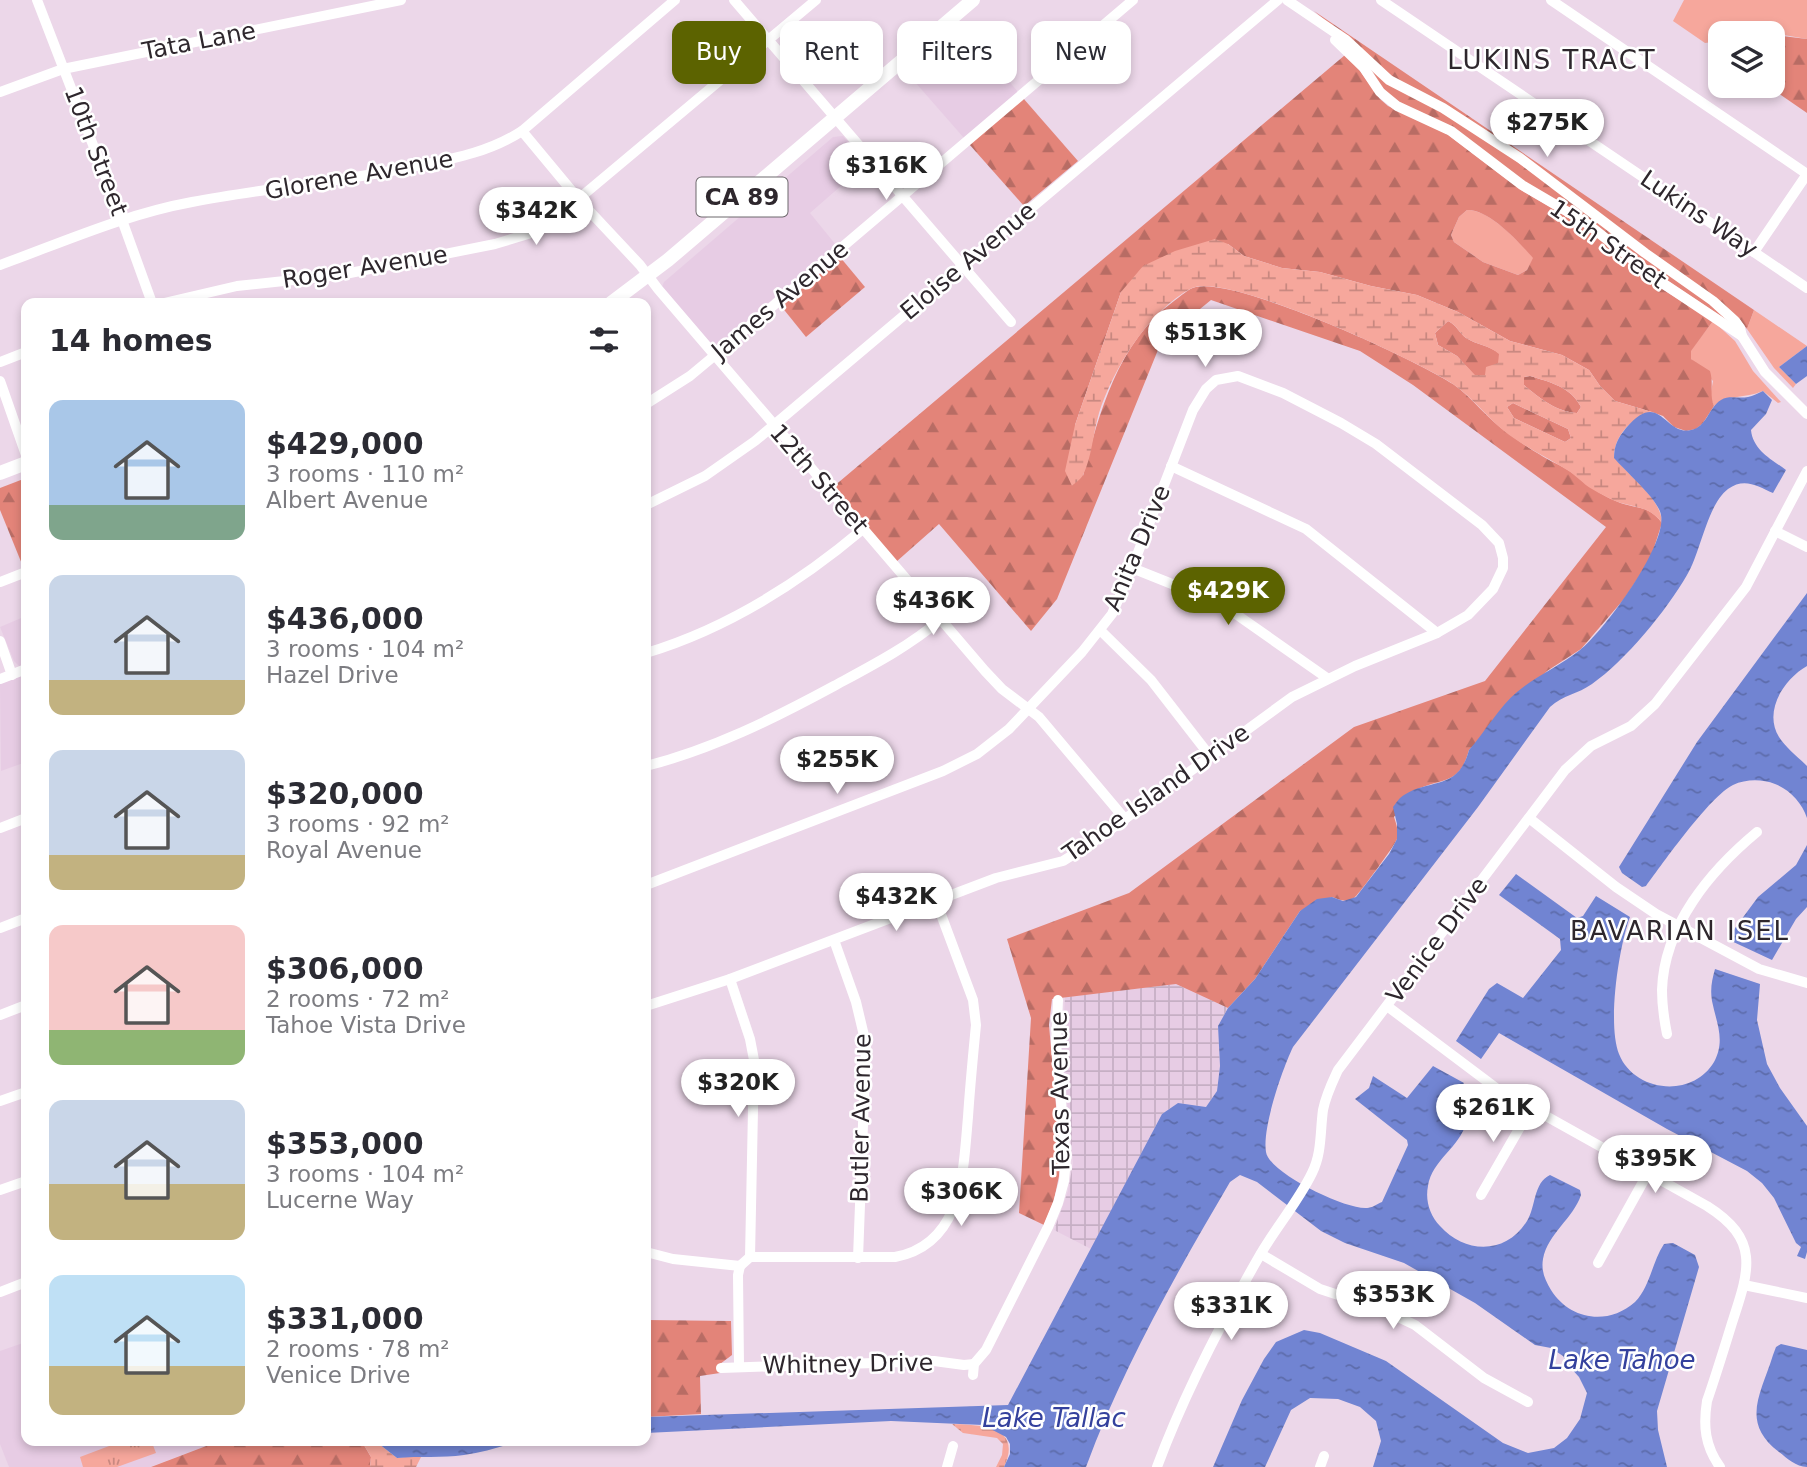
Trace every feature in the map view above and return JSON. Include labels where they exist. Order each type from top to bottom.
[{"type":"main road","name":"CA 89","points":[[618,298],[647,277],[973,0]]},
{"type":"main road","points":[[0,473],[21,465]]},
{"type":"street","name":"10th Street","points":[[37,0],[150,298]]},
{"type":"street","name":"Tata Lane","points":[[0,92],[63,69],[401,0]]},
{"type":"street","name":"Glorene Avenue","points":[[0,265],[122,220],[192,202],[355,179],[459,158],[502,144],[522,131],[675,0]]},
{"type":"street","points":[[734,0],[1011,323]]},
{"type":"street","name":"Roger Avenue","points":[[185,298],[237,286],[340,275],[495,244],[528,234],[581,202],[582,196],[816,0]]},
{"type":"street","name":"James Avenue","points":[[651,401],[690,376],[1133,0]]},
{"type":"street","name":"Eloise Avenue","points":[[651,503],[705,477],[773,426],[1279,0]]},
{"type":"street","name":"15th Street","points":[[1287,0],[1339,34],[1389,80],[1443,108],[1520,158],[1727,312],[1740,328],[1742,336],[1765,372],[1807,414]]},
{"type":"street","name":"Lukins Way","points":[[1381,0],[1807,288]]},
{"type":"street","points":[[1551,0],[1807,174],[1754,252]]},
{"type":"street","name":"15th Street","points":[[1314,20],[1364,68],[1380,92],[1397,106],[1451,131],[1522,185],[1585,222],[1658,280],[1742,336]]},
{"type":"street","name":"12th Street","points":[[522,131],[581,202],[640,265],[647,277],[940,620],[995,682],[1030,708],[1125,819]]},
{"type":"street","points":[[0,362],[21,354]]},
{"type":"street","name":"Anita Drive","points":[[651,883],[943,771],[977,754],[1030,708],[1100,630],[1116,605],[1199,398],[1216,380],[1238,376],[1283,393],[1341,422],[1376,444],[1482,525],[1499,542],[1503,558]]},
{"type":"street","points":[[0,381],[21,441]]},
{"type":"street","points":[[1171,466],[1306,528],[1437,633]]},
{"type":"street","name":"Venice Drive","points":[[1157,1467],[1198,1372],[1261,1254],[1307,1181],[1320,1148],[1328,1090],[1338,1070],[1579,755],[1603,739],[1631,726],[1655,705],[1738,598],[1807,471]]},
{"type":"street","points":[[651,651],[694,636],[730,619],[804,575],[863,529]]},
{"type":"street","points":[[1775,531],[1807,547]]},
{"type":"street","name":"Tahoe Island Drive","points":[[651,1004],[730,979],[996,878],[1063,861],[1092,843],[1292,697],[1327,678],[1437,633],[1468,615],[1481,604],[1500,577],[1503,558]]},
{"type":"street","points":[[1132,568],[1212,600],[1230,610],[1327,678]]},
{"type":"street","points":[[0,582],[21,574]]},
{"type":"street","points":[[651,764],[719,743],[773,718],[877,663],[940,620]]},
{"type":"street","points":[[1100,630],[1151,680],[1210,756]]},
{"type":"street","points":[[0,641],[12,674]]},
{"type":"street","points":[[0,679],[21,671]]},
{"type":"street","points":[[1529,818],[1634,900],[1759,969],[1807,983]]},
{"type":"street","points":[[0,828],[21,820]]},
{"type":"street","points":[[1667,1034],[1663,1008],[1664,970],[1679,926],[1709,880],[1741,845],[1757,832]]},
{"type":"street","points":[[739,1366],[738,1275],[740,1266],[750,1257],[895,1257],[923,1248],[934,1239],[947,1221],[962,1184],[975,1014],[973,1000],[936,901]]},
{"type":"street","points":[[0,928],[21,920]]},
{"type":"street","name":"Butler Avenue","points":[[834,940],[856,1002],[866,1044],[858,1258]]},
{"type":"street","points":[[730,979],[750,1039],[754,1060],[750,1257]]},
{"type":"street","name":"Texas Avenue","points":[[974,1369],[1048,1227],[1064,1181],[1066,1159],[1056,1044],[1058,1000]]},
{"type":"street","points":[[1387,1006],[1478,1076],[1707,1206],[1732,1224],[1744,1247],[1747,1261],[1744,1285],[1707,1401],[1705,1416],[1709,1447],[1720,1467]]},
{"type":"street","points":[[0,1015],[21,1007]]},
{"type":"street","points":[[0,1101],[21,1094]]},
{"type":"street","points":[[1481,1195],[1531,1108]]},
{"type":"street","points":[[1598,1263],[1648,1173]]},
{"type":"street","points":[[0,1191],[21,1183]]},
{"type":"street","points":[[651,1253],[673,1259],[740,1266]]},
{"type":"street","points":[[1261,1254],[1320,1289],[1381,1309],[1415,1325],[1484,1378],[1528,1402]]},
{"type":"street","points":[[0,1292],[21,1284]]},
{"type":"street","points":[[1744,1285],[1807,1298]]},
{"type":"street","name":"Whitney Drive","points":[[721,1368],[934,1361],[974,1369]]},
{"type":"street","points":[[947,1467],[953,1446]]},
{"type":"shaded area","points":[[917,84],[1011,84],[1018,92],[964,138]]},
{"type":"shaded area","points":[[843,136],[866,164],[810,213],[836,245],[714,347],[662,287],[664,282],[833,137]]},
{"type":"shaded area","points":[[21,618],[21,667],[14,661],[0,627]]},
{"type":"shaded area","points":[[21,676],[21,764],[1,771],[0,684]]},
{"type":"shaded area","points":[[1176,984],[1228,1008],[1218,1026],[1220,1066],[1217,1091],[1206,1107],[1178,1103],[1162,1114],[1091,1249],[1054,1230],[1068,1191],[1073,1163],[1062,1051],[1065,997]]},
{"type":"shaded area","points":[[21,1344],[21,1446],[206,1446],[150,1467],[9,1467],[0,1444],[0,1351]]},
{"type":"green space","points":[[1684,0],[1807,0],[1807,39],[1785,35],[1785,21],[1708,21],[1708,43],[1705,43],[1673,21]]},
{"type":"green space","points":[[1314,11],[1754,310],[1747,329],[1739,319],[1631,238],[1399,82]]},
{"type":"green space","points":[[1335,35],[1431,105],[1493,144],[1699,295],[1731,323],[1390,96]]},
{"type":"green space","points":[[1785,36],[1807,39],[1807,113],[1785,98]]},
{"type":"green space","points":[[1345,55],[1388,106],[1447,134],[1521,190],[1581,225],[1662,289],[1713,321],[1691,351],[1691,359],[1710,371],[1714,406],[1703,423],[1696,429],[1686,431],[1674,427],[1663,416],[1615,401],[1589,370],[1562,355],[1510,341],[1458,312],[1417,295],[1320,272],[1282,268],[1244,256],[1228,244],[1121,292],[1075,425],[1083,476],[1104,404],[1138,337],[1155,318],[1188,291],[1196,287],[1218,288],[1249,295],[1326,322],[1432,372],[1453,384],[1501,428],[1531,449],[1603,495],[1651,512],[1662,523],[1650,560],[1624,599],[1581,649],[1547,671],[1469,750],[1456,774],[1413,793],[1394,817],[1398,833],[1395,843],[1357,895],[1346,901],[1332,897],[1300,911],[1255,979],[1228,1008],[1176,984],[1052,999],[1049,1025],[1060,1152],[1054,1200],[1044,1225],[1019,1213],[1031,1018],[1007,939],[1129,893],[1354,727],[1485,681],[1606,527],[1413,385],[1360,351],[1211,300],[1162,340],[1057,599],[1031,631],[939,524],[896,562],[833,487]],"holes":[[[1467,210],[1476,211],[1503,228],[1533,258],[1527,270],[1518,275],[1483,262],[1454,242],[1451,235],[1459,217]]]},
{"type":"green space","points":[[1023,98],[1078,161],[1024,206],[969,144]]},
{"type":"green space","points":[[1467,210],[1476,211],[1494,221],[1534,258],[1527,270],[1518,275],[1483,262],[1454,242],[1451,235],[1459,217]]},
{"type":"green space","points":[[1215,239],[1228,244],[1244,256],[1282,268],[1320,272],[1417,295],[1458,312],[1510,341],[1562,355],[1589,370],[1615,401],[1652,412],[1638,418],[1626,428],[1617,442],[1614,457],[1650,496],[1662,523],[1648,511],[1606,497],[1519,442],[1460,389],[1433,373],[1322,321],[1280,305],[1212,286],[1192,288],[1176,298],[1147,326],[1135,342],[1105,396],[1083,475],[1072,486],[1065,471],[1075,425],[1121,292],[1143,266],[1175,251]],"holes":[[[1448,321],[1466,338],[1499,354],[1498,363],[1486,367],[1485,375],[1475,375],[1457,356],[1438,345],[1435,333]],[[1530,376],[1559,386],[1572,395],[1581,407],[1577,413],[1555,407],[1524,385],[1524,377]],[[1513,403],[1568,429],[1571,438],[1565,442],[1514,418],[1507,407]]]},
{"type":"green space","points":[[840,257],[865,287],[806,337],[781,306]]},
{"type":"green space","points":[[1754,310],[1807,346],[1779,367],[1796,384],[1793,388],[1774,368],[1747,329]]},
{"type":"green space","points":[[1448,321],[1466,338],[1500,354],[1499,363],[1485,375],[1475,376],[1457,356],[1438,345],[1435,333]]},
{"type":"green space","points":[[1713,321],[1735,341],[1753,371],[1781,402],[1778,403],[1763,391],[1725,400],[1714,406],[1710,397],[1713,381],[1691,359],[1691,350]]},
{"type":"green space","points":[[1530,376],[1559,386],[1572,395],[1581,407],[1577,413],[1555,407],[1536,395],[1524,385],[1524,377]]},
{"type":"green space","points":[[1513,403],[1568,429],[1571,438],[1565,442],[1514,418],[1507,407]]},
{"type":"green space","points":[[21,480],[21,562],[0,510],[0,488]]},
{"type":"green space","points":[[651,1320],[731,1321],[732,1355],[720,1364],[720,1373],[700,1376],[701,1414],[651,1417]]},
{"type":"green space","points":[[952,1424],[986,1427],[1004,1436],[1008,1443],[1008,1453],[1004,1467],[996,1467],[1002,1455],[1003,1444],[997,1438],[963,1433]]},
{"type":"green space","points":[[109,1446],[153,1446],[156,1453],[117,1467],[83,1467],[80,1457]]},
{"type":"green space","points":[[206,1446],[365,1446],[371,1457],[370,1467],[151,1467]]},
{"type":"green space","points":[[365,1446],[382,1446],[397,1458],[422,1455],[416,1467],[370,1467],[371,1457]]},
{"type":"water","points":[[1807,346],[1807,376],[1796,384],[1779,367]]},
{"type":"water","name":"Lake Tallac","points":[[1763,391],[1772,400],[1766,414],[1751,430],[1759,449],[1786,470],[1773,493],[1745,483],[1728,489],[1709,517],[1687,575],[1657,619],[1605,674],[1550,707],[1478,807],[1293,1047],[1274,1099],[1266,1142],[1270,1161],[1310,1189],[1357,1207],[1373,1207],[1382,1202],[1408,1145],[1407,1140],[1355,1099],[1369,1088],[1373,1076],[1407,1098],[1433,1066],[1464,1083],[1445,1109],[1466,1123],[1463,1132],[1435,1169],[1427,1192],[1433,1217],[1450,1235],[1473,1246],[1497,1245],[1518,1232],[1527,1221],[1540,1184],[1550,1175],[1580,1190],[1577,1204],[1546,1250],[1543,1259],[1544,1275],[1551,1290],[1568,1308],[1590,1316],[1602,1317],[1624,1310],[1635,1302],[1644,1289],[1664,1244],[1673,1243],[1695,1255],[1699,1267],[1657,1411],[1658,1430],[1667,1467],[1373,1467],[1381,1441],[1376,1421],[1360,1407],[1338,1399],[1310,1398],[1291,1410],[1265,1467],[1213,1467],[1242,1400],[1264,1359],[1276,1342],[1304,1330],[1320,1333],[1386,1361],[1503,1443],[1528,1453],[1554,1448],[1567,1438],[1580,1419],[1587,1393],[1563,1356],[1551,1348],[1535,1345],[1475,1303],[1404,1263],[1345,1243],[1321,1231],[1257,1182],[1240,1175],[1230,1182],[1152,1322],[1117,1393],[1086,1467],[1004,1467],[1010,1454],[1010,1444],[1006,1437],[983,1425],[891,1421],[651,1433],[651,1417],[1008,1405],[1162,1114],[1178,1103],[1206,1107],[1217,1091],[1220,1066],[1218,1026],[1228,1008],[1255,979],[1300,911],[1317,899],[1332,897],[1343,901],[1356,897],[1389,854],[1397,839],[1393,807],[1404,795],[1442,782],[1458,772],[1469,750],[1498,712],[1517,692],[1580,650],[1617,608],[1644,567],[1660,529],[1661,515],[1648,494],[1614,458],[1616,445],[1623,432],[1637,417],[1647,412],[1661,416],[1674,427],[1691,430],[1701,425],[1721,400],[1748,397]]},
{"type":"water","points":[[1807,593],[1807,666],[1784,687],[1778,697],[1773,717],[1779,737],[1807,766],[1807,818],[1795,798],[1775,784],[1754,780],[1733,785],[1712,802],[1646,886],[1642,887],[1622,873],[1619,867],[1697,742]]},
{"type":"water","points":[[1807,845],[1807,907],[1796,919],[1772,960],[1727,939],[1758,897],[1796,865]]},
{"type":"water","points":[[1516,874],[1577,918],[1583,916],[1596,896],[1630,917],[1616,985],[1616,1041],[1626,1067],[1650,1083],[1678,1086],[1692,1082],[1704,1074],[1714,1062],[1720,1039],[1711,997],[1715,969],[1760,984],[1757,1020],[1767,1064],[1807,1126],[1805,1259],[1797,1256],[1801,1247],[1796,1243],[1774,1198],[1762,1183],[1747,1171],[1667,1129],[1499,1033],[1481,1059],[1456,1041],[1489,989],[1497,983],[1523,998],[1561,950],[1560,939],[1499,895]]},
{"type":"water","name":"Lake Tahoe","points":[[1781,1344],[1807,1350],[1807,1467],[1792,1462],[1767,1441],[1757,1418],[1763,1382],[1776,1347]]},
{"type":"water","points":[[382,1446],[503,1446],[464,1455],[397,1458]]},
{"type":"district","name":"LUKINS TRACT","points":[[1552,60]]},
{"type":"district","name":"BAVARIAN ISEL","points":[[1680,931]]}]
